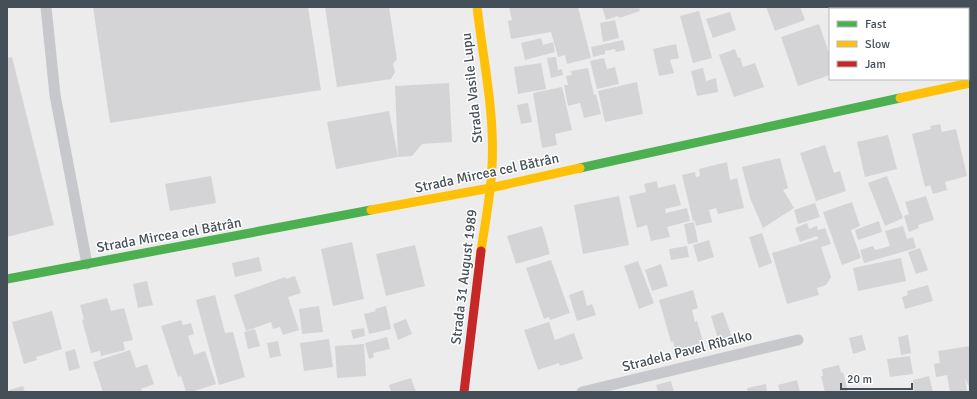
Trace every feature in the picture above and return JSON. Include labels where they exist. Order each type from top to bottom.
[{"type":"street","name":"Strada Vasile Lupu","points":[[477,7],[489,107],[492,166]]},
{"type":"street","name":"Strada Mircea cel Bătrân","points":[[7,279],[490,188],[970,83]]},
{"type":"street","name":"Strada 31 August 1989","points":[[464,392],[492,166]]},
{"type":"lane","points":[[46,7],[55,95],[87,264]]},
{"type":"lane","name":"Stradela Pavel Rîbalko","points":[[582,392],[798,340]]},
{"type":"building","points":[[93,7],[308,7],[321,90],[110,123]]},
{"type":"building","points":[[325,7],[389,7],[397,59],[393,64],[395,72],[391,79],[337,87]]},
{"type":"building","points":[[509,7],[578,7],[591,58],[567,64],[565,55],[558,57],[551,32],[511,39],[508,21],[512,20]]},
{"type":"building","points":[[602,7],[639,7],[640,11],[619,18],[618,16],[606,20]]},
{"type":"building","points":[[766,7],[800,7],[805,20],[775,31]]},
{"type":"building","points":[[828,7],[856,8],[829,8],[829,10]]},
{"type":"building","points":[[885,7],[910,8],[886,8]]},
{"type":"building","points":[[699,11],[712,58],[693,63],[680,16]]},
{"type":"building","points":[[730,12],[736,30],[713,38],[706,19]]},
{"type":"building","points":[[615,20],[619,38],[603,42],[600,23]]},
{"type":"building","points":[[819,24],[829,53],[829,75],[798,86],[781,37]]},
{"type":"building","points":[[541,38],[543,45],[553,42],[555,52],[525,60],[521,43]]},
{"type":"building","points":[[623,40],[625,50],[616,52],[615,49],[605,51],[605,54],[593,57],[591,47]]},
{"type":"building","points":[[676,44],[679,58],[670,60],[674,73],[659,76],[653,49]]},
{"type":"building","points":[[735,49],[738,58],[740,57],[743,67],[755,63],[764,87],[734,97],[719,55]]},
{"type":"building","points":[[12,57],[54,225],[7,237],[7,58]]},
{"type":"building","points":[[556,57],[558,70],[562,69],[563,75],[551,78],[547,58]]},
{"type":"building","points":[[604,58],[607,69],[615,67],[619,84],[597,89],[590,61]]},
{"type":"building","points":[[541,63],[546,89],[518,94],[514,67]]},
{"type":"building","points":[[588,68],[594,95],[596,94],[601,114],[584,118],[580,103],[568,106],[564,85],[568,85],[566,76],[572,75],[571,71]]},
{"type":"building","points":[[703,68],[706,81],[716,78],[718,92],[697,96],[691,71]]},
{"type":"building","points":[[637,82],[643,114],[605,122],[598,91]]},
{"type":"building","points":[[449,83],[452,142],[422,144],[412,156],[398,157],[395,86]]},
{"type":"building","points":[[562,87],[572,130],[555,134],[557,145],[542,148],[533,93]]},
{"type":"building","points":[[528,103],[532,122],[521,124],[517,105]]},
{"type":"building","points":[[389,111],[398,157],[336,169],[327,122]]},
{"type":"building","points":[[940,124],[942,132],[956,129],[967,176],[945,182],[947,190],[933,194],[930,185],[925,187],[912,134],[931,129],[930,126]]},
{"type":"building","points":[[888,135],[897,169],[865,177],[857,142]]},
{"type":"building","points":[[825,145],[834,173],[840,171],[846,191],[816,201],[800,153]]},
{"type":"building","points":[[780,158],[788,188],[783,190],[794,208],[763,228],[750,198],[742,167]]},
{"type":"building","points":[[727,162],[730,180],[737,178],[744,208],[718,214],[716,208],[709,210],[712,222],[696,226],[695,221],[693,221],[682,175],[695,172],[696,177],[700,176],[699,169]]},
{"type":"building","points":[[211,176],[216,203],[170,211],[165,184]]},
{"type":"building","points":[[887,176],[903,218],[885,226],[868,183]]},
{"type":"building","points":[[657,181],[658,188],[675,184],[681,205],[665,209],[666,213],[687,208],[690,221],[667,227],[670,237],[651,241],[647,225],[637,228],[629,196],[646,192],[644,184]]},
{"type":"building","points":[[619,196],[629,245],[583,254],[574,205]]},
{"type":"building","points":[[926,196],[934,220],[918,225],[919,228],[909,232],[904,216],[909,214],[905,202]]},
{"type":"building","points":[[852,202],[860,226],[851,230],[861,258],[842,265],[823,212]]},
{"type":"building","points":[[815,203],[820,217],[798,224],[794,210]]},
{"type":"building","points":[[879,221],[882,232],[858,240],[855,230]]},
{"type":"building","points":[[694,222],[698,242],[688,244],[684,224]]},
{"type":"building","points":[[807,223],[809,229],[817,226],[818,230],[825,228],[831,244],[821,247],[831,277],[826,285],[817,288],[819,295],[787,304],[772,253],[818,239],[817,236],[800,242],[795,228]]},
{"type":"building","points":[[542,226],[550,254],[516,264],[507,236]]},
{"type":"building","points":[[903,226],[907,239],[913,237],[916,248],[864,263],[860,250],[873,246],[875,250],[890,246],[885,231]]},
{"type":"building","points":[[762,233],[772,263],[759,268],[749,237]]},
{"type":"building","points":[[709,240],[714,257],[698,262],[693,245]]},
{"type":"building","points":[[352,242],[364,299],[333,306],[321,249]]},
{"type":"building","points":[[415,245],[425,286],[386,296],[376,254]]},
{"type":"building","points":[[687,246],[689,257],[671,260],[669,249]]},
{"type":"building","points":[[920,248],[928,270],[916,274],[908,252]]},
{"type":"building","points":[[259,257],[262,271],[235,277],[232,263]]},
{"type":"building","points":[[901,258],[906,281],[858,291],[853,268]]},
{"type":"building","points":[[551,260],[570,313],[550,320],[549,317],[544,319],[526,268]]},
{"type":"building","points":[[638,261],[654,303],[639,309],[624,266]]},
{"type":"building","points":[[661,264],[668,286],[652,291],[645,270]]},
{"type":"building","points":[[295,276],[301,293],[288,297],[299,330],[283,335],[280,327],[273,329],[271,322],[246,331],[234,295],[285,277],[286,279]]},
{"type":"building","points":[[147,281],[153,305],[138,308],[133,284]]},
{"type":"building","points":[[928,285],[933,301],[905,309],[902,297],[908,295],[907,291]]},
{"type":"building","points":[[583,290],[587,306],[592,304],[596,315],[577,321],[569,295]]},
{"type":"building","points":[[693,290],[698,308],[692,310],[704,345],[676,352],[673,341],[671,342],[659,300]]},
{"type":"building","points":[[215,295],[225,333],[233,332],[245,377],[219,385],[196,300]]},
{"type":"building","points":[[107,298],[111,311],[124,308],[133,340],[123,342],[125,350],[101,356],[100,351],[91,353],[82,320],[84,319],[80,305]]},
{"type":"building","points":[[319,306],[323,332],[302,334],[299,309]]},
{"type":"building","points":[[386,306],[391,329],[369,334],[364,314],[376,311],[375,309]]},
{"type":"building","points":[[52,311],[62,349],[36,357],[37,360],[24,364],[12,322]]},
{"type":"building","points":[[723,312],[733,340],[720,345],[711,316]]},
{"type":"building","points":[[406,319],[412,334],[398,340],[393,324]]},
{"type":"building","points":[[181,320],[183,325],[191,323],[194,334],[188,336],[194,355],[205,351],[216,384],[191,392],[186,392],[181,376],[178,377],[161,326]]},
{"type":"building","points":[[549,322],[555,340],[574,333],[583,359],[560,366],[559,363],[538,370],[524,330]]},
{"type":"building","points":[[364,328],[365,336],[353,339],[351,330]]},
{"type":"building","points":[[255,329],[260,346],[248,349],[244,332]]},
{"type":"building","points":[[862,335],[866,350],[853,354],[849,338]]},
{"type":"building","points":[[908,335],[911,353],[901,355],[898,337]]},
{"type":"building","points":[[387,337],[390,349],[373,353],[374,357],[369,359],[365,343]]},
{"type":"building","points":[[329,339],[333,367],[304,371],[300,343]]},
{"type":"building","points":[[278,341],[281,356],[270,358],[267,343]]},
{"type":"building","points":[[364,344],[366,376],[337,378],[335,346]]},
{"type":"building","points":[[970,346],[970,389],[965,378],[967,392],[950,392],[947,375],[936,377],[934,364],[940,363],[938,351]]},
{"type":"building","points":[[75,349],[80,368],[69,371],[65,352]]},
{"type":"building","points":[[130,350],[136,368],[147,364],[154,384],[141,389],[142,392],[103,392],[93,362]]},
{"type":"building","points":[[910,356],[913,374],[890,377],[887,359]]},
{"type":"building","points":[[839,365],[841,373],[843,372],[848,392],[825,392],[821,376],[823,376],[822,369]]},
{"type":"building","points":[[929,376],[933,392],[914,392],[913,380]]},
{"type":"building","points":[[411,378],[416,392],[391,392],[389,385]]},
{"type":"building","points":[[797,380],[800,392],[780,392],[778,385]]},
{"type":"building","points":[[671,381],[674,392],[658,392],[656,385]]},
{"type":"building","points":[[766,384],[767,392],[748,392],[747,388]]},
{"type":"building","points":[[23,386],[25,392],[10,392],[9,390]]},
{"type":"traffic: fast","points":[[580,168],[900,98]]},
{"type":"traffic: fast","points":[[7,279],[371,210]]},
{"type":"traffic: slow","points":[[477,7],[492,126],[492,166],[488,208],[481,251]]},
{"type":"traffic: slow","points":[[900,98],[970,83]]},
{"type":"traffic: slow","points":[[371,210],[490,188],[580,168]]},
{"type":"traffic: jam","points":[[464,392],[481,251]]}]
